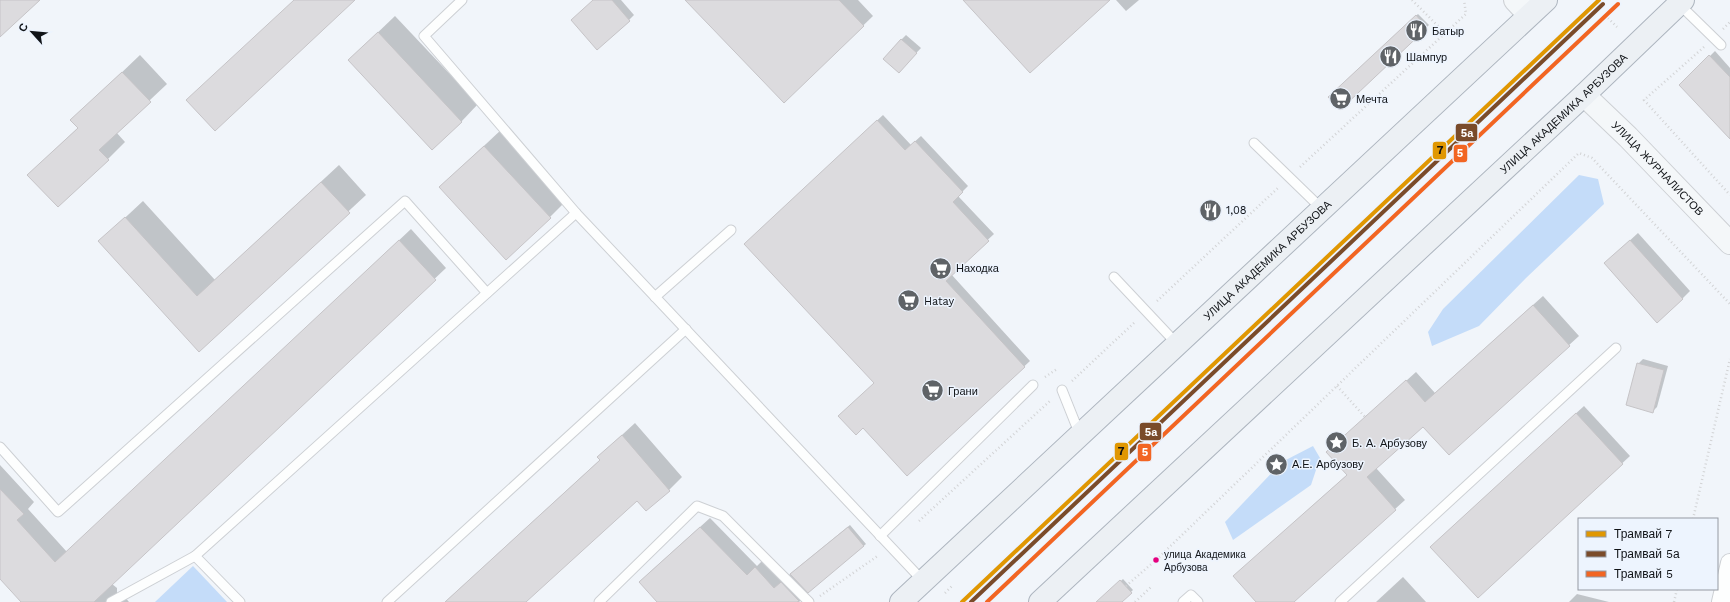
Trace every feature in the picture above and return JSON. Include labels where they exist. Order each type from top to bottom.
[{"type":"main road","name":"УЛИЦА АКАДЕМИКА АРБУЗОВА","points":[[901,602],[1321,208],[1522,8],[1546,0]]},
{"type":"main road","name":"УЛИЦА АКАДЕМИКА АРБУЗОВА","points":[[1047,600],[1681,2]]},
{"type":"street","name":"УЛИЦА ЖУРНАЛИСТОВ","points":[[1584,95],[1628,137],[1730,243]]},
{"type":"street","points":[[1722,602],[1730,563]]},
{"type":"lane","points":[[462,0],[424,36],[576,212],[923,581]]},
{"type":"lane","points":[[1681,2],[1721,45]]},
{"type":"lane","points":[[1254,143],[1321,208]]},
{"type":"lane","points":[[0,447],[58,512],[405,201],[487,293]]},
{"type":"lane","points":[[111,602],[195,556],[576,212]]},
{"type":"lane","points":[[655,297],[731,230]]},
{"type":"lane","points":[[1114,277],[1177,344]]},
{"type":"lane","points":[[387,602],[686,329]]},
{"type":"lane","points":[[1340,602],[1616,348]]},
{"type":"lane","points":[[880,536],[1033,385]]},
{"type":"lane","points":[[1062,390],[1080,435]]},
{"type":"lane","points":[[599,602],[697,506],[723,516],[809,602]]},
{"type":"lane","points":[[195,556],[240,602]]},
{"type":"lane","points":[[117,602],[127,593]]},
{"type":"lane","points":[[1183,602],[1191,595],[1198,602]]},
{"type":"path","points":[[1412,0],[1445,33]]},
{"type":"path","points":[[1062,390],[1289,177],[1466,14],[1464,0]]},
{"type":"path","points":[[1608,18],[1617,28]]},
{"type":"path","points":[[1730,22],[1644,100],[1730,195]]},
{"type":"path","points":[[1126,586],[1156,560],[1579,153],[1592,158],[1730,304]]},
{"type":"path","points":[[1694,518],[1730,359]]},
{"type":"path","points":[[1337,386],[1365,417]]},
{"type":"path","points":[[1135,602],[1151,588]]},
{"type":"path","points":[[1674,602],[1677,590]]},
{"type":"shaded area","points":[[1579,175],[1598,179],[1604,204],[1526,278],[1479,326],[1432,346],[1428,332],[1443,309]]},
{"type":"shaded area","points":[[1313,446],[1320,458],[1311,485],[1233,540],[1225,522],[1282,462]]},
{"type":"shaded area","points":[[193,566],[227,602],[155,602]]},
{"type":"building","points":[[0,0],[40,0],[0,37]]},
{"type":"building","points":[[294,0],[355,0],[215,131],[186,100]]},
{"type":"building","points":[[593,0],[612,0],[630,21],[597,50],[571,20]]},
{"type":"building","points":[[685,0],[839,0],[864,26],[784,103]]},
{"type":"building","points":[[963,0],[1110,0],[1030,73]]},
{"type":"building","points":[[1416,15],[1427,28],[1340,110],[1328,97]]},
{"type":"building","points":[[378,32],[462,122],[432,150],[348,60]]},
{"type":"building","points":[[901,39],[917,53],[899,73],[883,59]]},
{"type":"building","points":[[1709,55],[1730,77],[1730,139],[1679,85]]},
{"type":"building","points":[[122,72],[151,102],[99,150],[109,160],[58,207],[27,175],[78,128],[70,120]]},
{"type":"building","points":[[877,120],[905,150],[915,141],[963,192],[953,202],[989,241],[946,281],[1025,367],[907,476],[863,428],[856,435],[838,416],[874,383],[744,244]]},
{"type":"building","points":[[484,146],[551,218],[506,260],[439,187]]},
{"type":"building","points":[[321,182],[350,213],[199,352],[98,241],[125,217],[197,296]]},
{"type":"building","points":[[399,240],[436,280],[94,602],[21,602],[0,579],[0,489],[24,514],[17,520],[55,562]]},
{"type":"building","points":[[1630,240],[1683,299],[1657,323],[1604,263]]},
{"type":"building","points":[[1533,305],[1570,346],[1449,455],[1423,427],[1367,477],[1396,510],[1294,602],[1256,602],[1233,576],[1347,475],[1326,452],[1406,380],[1425,402]]},
{"type":"building","points":[[1637,363],[1664,370],[1653,413],[1626,405]]},
{"type":"building","points":[[1576,413],[1623,464],[1478,598],[1430,547]]},
{"type":"building","points":[[622,435],[670,491],[646,511],[637,501],[526,602],[445,602],[600,460],[597,457]]},
{"type":"building","points":[[700,527],[747,575],[755,567],[774,588],[781,582],[799,601],[657,602],[639,582]]},
{"type":"building","points":[[848,527],[864,546],[808,593],[790,574]]},
{"type":"building","points":[[1120,580],[1132,593],[1122,602],[1096,602]]},
{"type":"tram line","name":"7","points":[[962,602],[1599,0]]},
{"type":"tram line","name":"5а","points":[[971,602],[1603,4]]},
{"type":"tram line","name":"5","points":[[987,602],[1618,4]]},
{"type":"place","name":"Батыр","points":[[1416,31]]},
{"type":"place","name":"Шампур","points":[[1390,57]]},
{"type":"place","name":"Мечта","points":[[1340,99]]},
{"type":"place","name":"1,08","points":[[1210,210]]},
{"type":"place","name":"Находка","points":[[940,268]]},
{"type":"place","name":"Hatay","points":[[909,301]]},
{"type":"place","name":"Грани","points":[[932,391]]},
{"type":"place","name":"Б. А. Арбузову","points":[[1336,443]]},
{"type":"place","name":"А.Е. Арбузову","points":[[1276,464]]},
{"type":"place","name":"улица Академика Арбузова","points":[[1156,560]]}]
